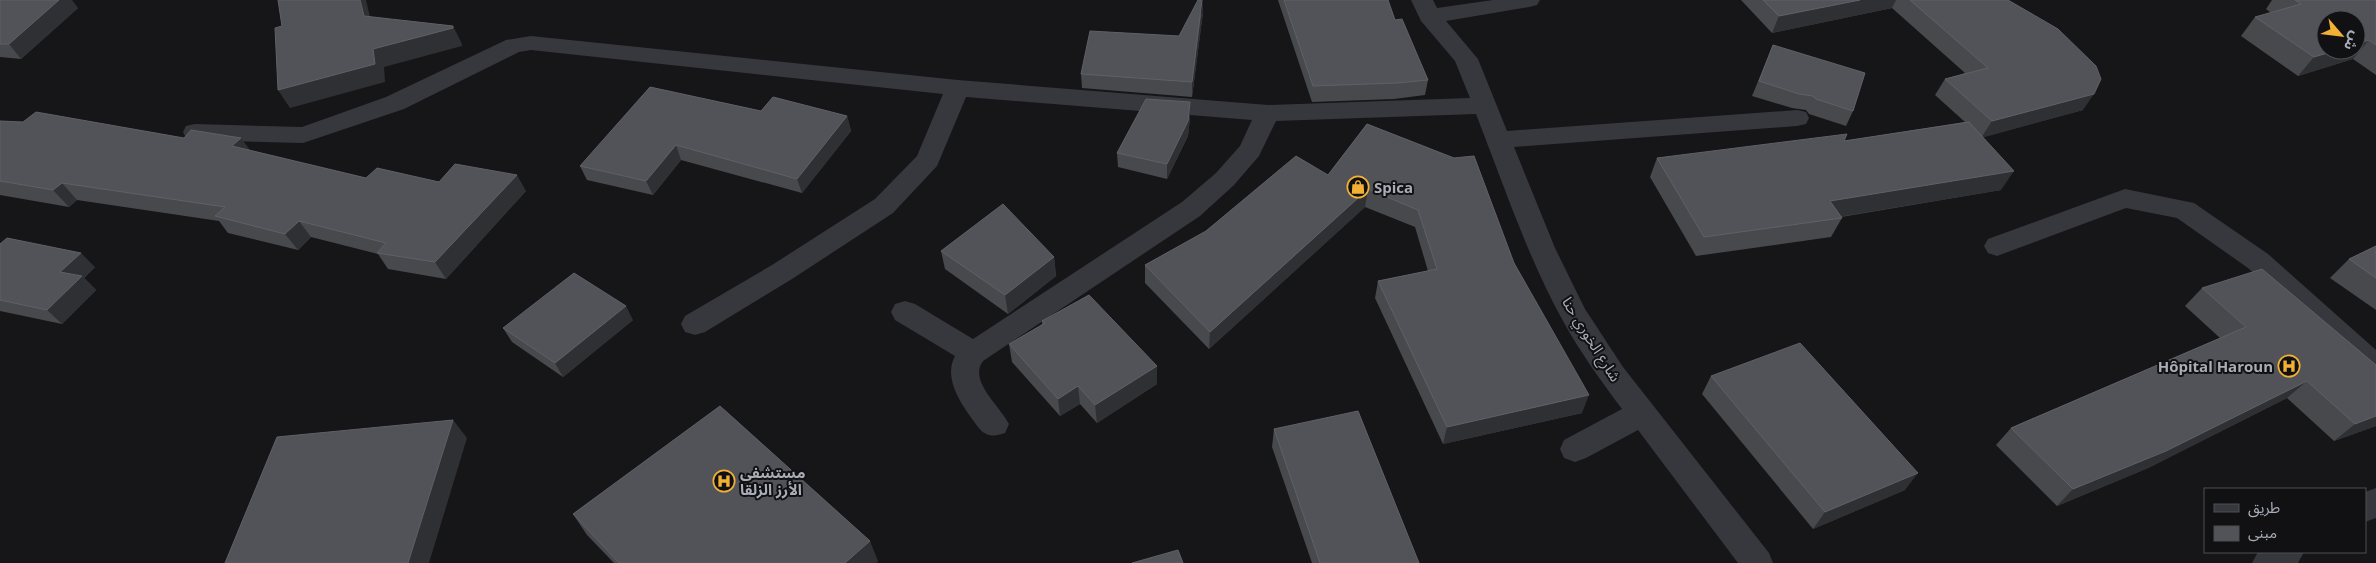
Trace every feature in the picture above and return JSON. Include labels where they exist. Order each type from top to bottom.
[{"type":"street","points":[[1426,8],[1529,0]]},
{"type":"street","name":"شارع الخوري حنا","points":[[1463,6],[1466,59]]},
{"type":"street","name":"شارع الخوري حنا","points":[[1426,8],[1466,59],[1542,248],[1574,316],[1613,375],[1757,563]]},
{"type":"street","points":[[195,132],[303,135],[395,103],[514,45],[531,43],[958,88],[1268,112],[1485,106]]},
{"type":"street","points":[[695,324],[782,272],[884,206],[928,160],[958,88]]},
{"type":"street","points":[[994,424],[979,407],[969,385],[966,363],[973,353],[1191,209],[1225,180],[1250,150],[1268,112]]},
{"type":"street","points":[[1499,140],[1797,118]]},
{"type":"street","points":[[1997,246],[2125,198],[2185,210],[2258,261],[2376,368]]},
{"type":"street","points":[[905,312],[973,353]]},
{"type":"street","points":[[1575,449],[1642,414]]},
{"type":"street","points":[[2268,563],[2286,553]]},
{"type":"building","points":[[0,0],[59,0],[9,44],[0,44]]},
{"type":"building","points":[[278,0],[360,0],[364,16],[453,26],[453,28],[373,49],[375,64],[278,90],[275,28],[282,26]]},
{"type":"building","points":[[1198,0],[1202,0],[1192,82],[1081,74],[1090,31],[1179,36]]},
{"type":"building","points":[[1284,0],[1388,0],[1395,20],[1402,19],[1428,80],[1313,86]]},
{"type":"building","points":[[1763,0],[1860,0],[1779,16]]},
{"type":"building","points":[[1910,0],[2008,0],[2058,29],[2096,66],[2101,79],[2094,94],[1992,121],[1945,79],[1988,68]]},
{"type":"building","points":[[2295,0],[2376,0],[2376,45],[2369,40],[2366,41],[2366,10],[2316,10],[2316,56],[2314,57],[2255,17],[2301,4]]},
{"type":"building","points":[[1773,45],[1865,73],[1853,111],[1816,99],[1813,96],[1799,94],[1759,81]]},
{"type":"building","points":[[650,87],[761,111],[773,97],[847,116],[797,179],[676,145],[646,181],[580,166]]},
{"type":"building","points":[[1146,99],[1190,102],[1188,121],[1167,164],[1117,153]]},
{"type":"building","points":[[36,112],[184,138],[191,130],[241,138],[232,146],[366,178],[377,168],[439,182],[455,164],[517,175],[435,262],[377,253],[386,243],[299,221],[285,234],[215,216],[225,207],[62,183],[53,190],[0,181],[0,121],[23,122]]},
{"type":"building","points":[[1969,122],[2014,171],[1830,201],[1842,218],[1704,237],[1657,158],[1847,134],[1844,141]]},
{"type":"building","points":[[1367,124],[1454,158],[1474,156],[1514,263],[1589,395],[1447,427],[1378,281],[1437,269],[1418,210],[1368,189],[1210,332],[1145,265],[1206,231],[1296,156],[1328,175]]},
{"type":"building","points":[[1003,204],[1054,257],[1005,295],[941,251]]},
{"type":"building","points":[[7,238],[81,253],[60,272],[82,276],[47,310],[0,300],[0,244]]},
{"type":"building","points":[[2376,246],[2376,278],[2349,259]]},
{"type":"building","points":[[2262,269],[2376,365],[2376,416],[2355,424],[2307,381],[2166,451],[2073,489],[2011,428],[2246,327],[2202,288]]},
{"type":"building","points":[[574,273],[626,306],[555,363],[503,328]]},
{"type":"building","points":[[1089,295],[1157,366],[1095,405],[1078,386],[1058,399],[1009,344],[1045,323],[1042,321]]},
{"type":"building","points":[[1800,343],[1918,473],[1825,512],[1711,376]]},
{"type":"building","name":"مستشفى الأرز الزلقا","points":[[720,406],[870,541],[845,563],[619,563],[573,514]]},
{"type":"building","points":[[1358,411],[1419,563],[1320,563],[1274,429]]},
{"type":"building","points":[[453,420],[408,563],[225,563],[277,437]]},
{"type":"building","points":[[1178,550],[1183,563],[1132,563]]},
{"type":"place","name":"Spica","points":[[1358,187]]},
{"type":"place","name":"Hôpital Haroun","points":[[2289,366]]},
{"type":"place","name":"مستشفى الأرز الزلقا","points":[[724,481]]}]
